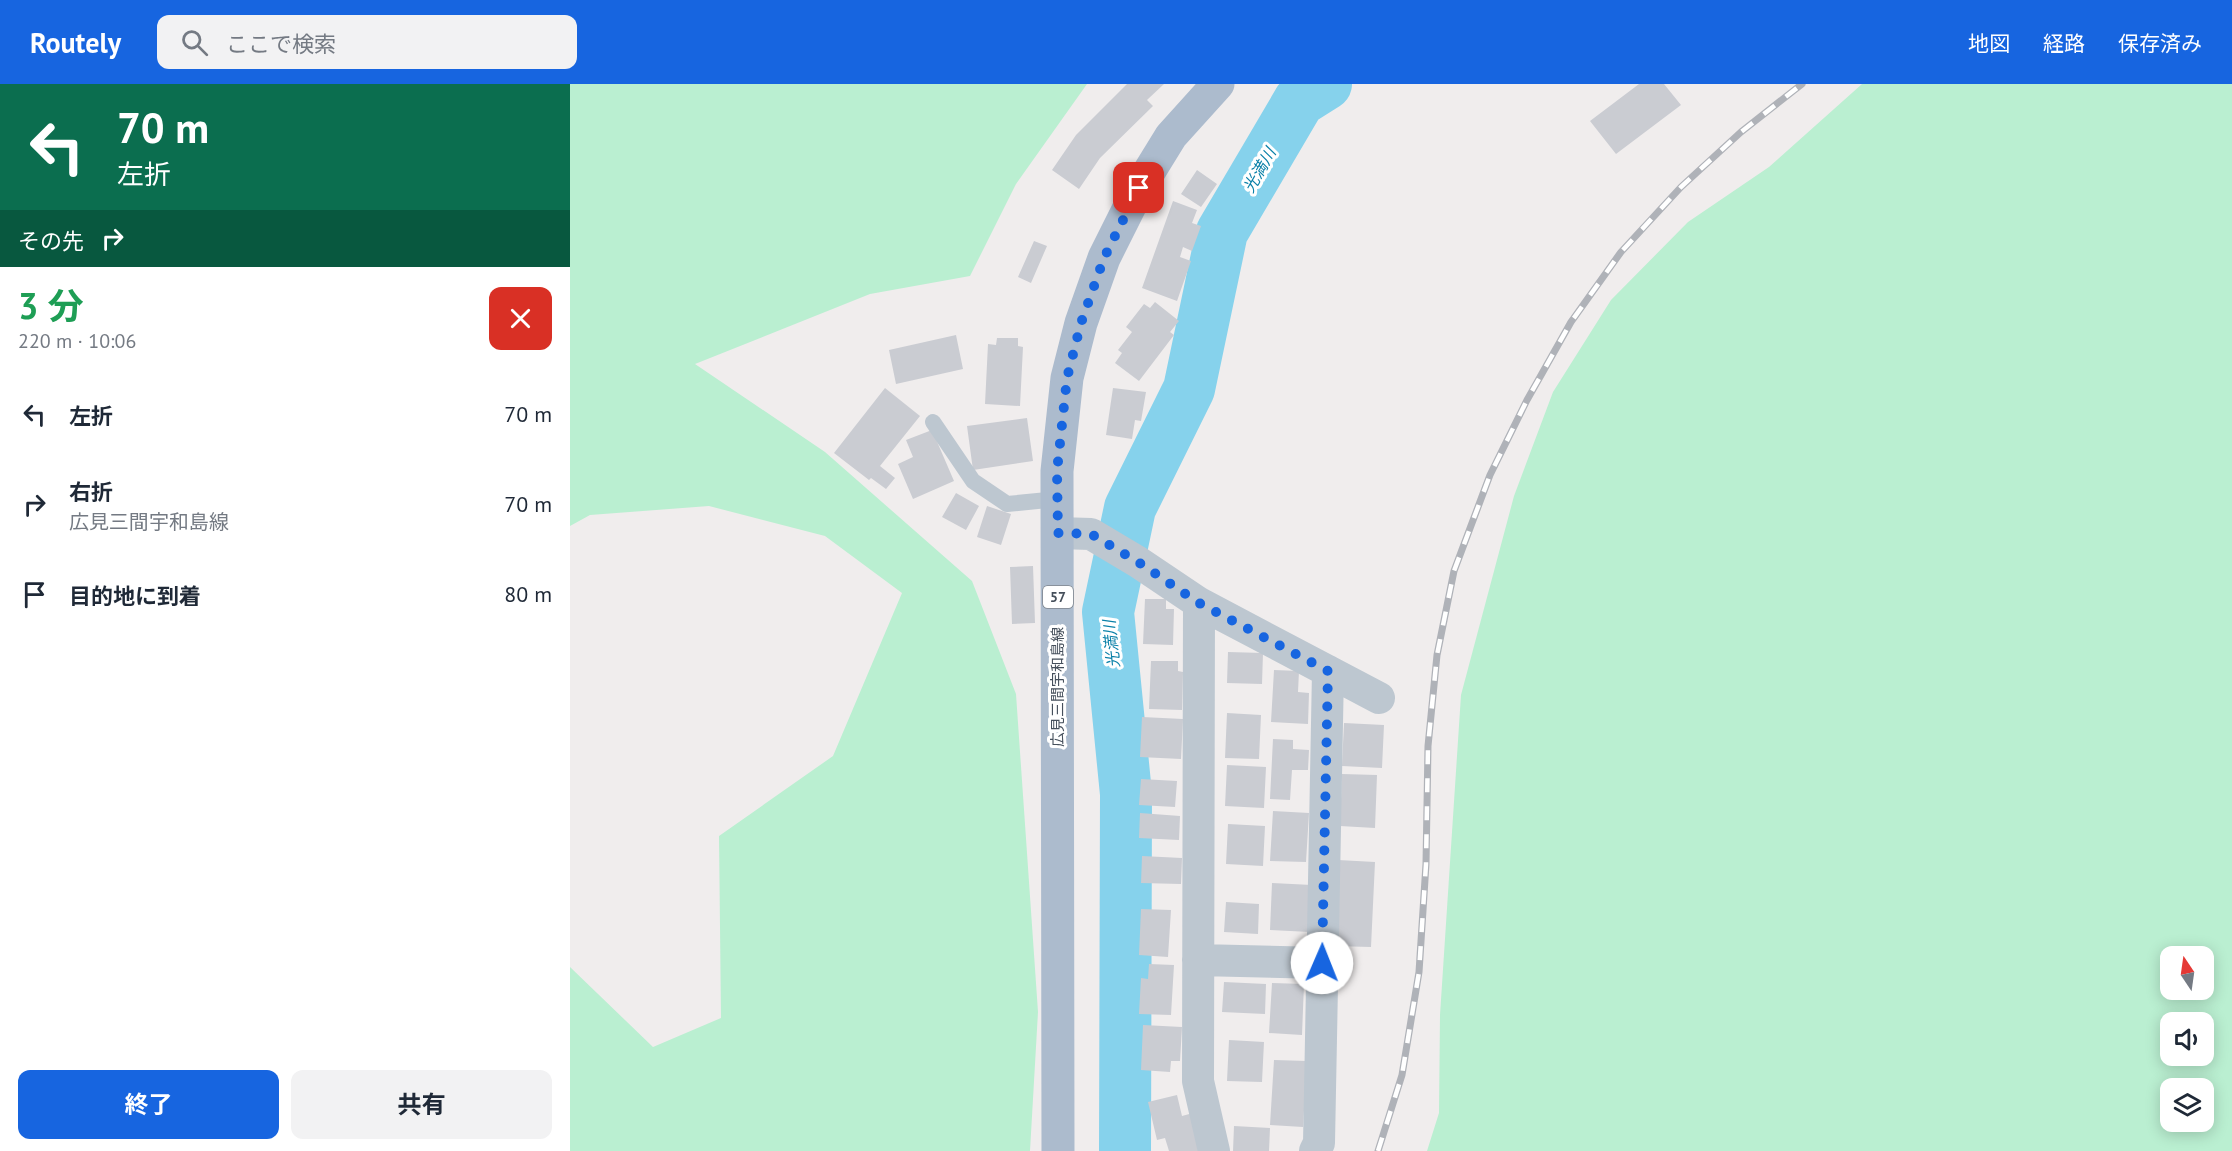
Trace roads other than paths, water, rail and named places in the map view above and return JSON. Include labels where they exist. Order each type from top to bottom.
[{"type":"main road","name":"広見三間宇和島線","points":[[1058,1151],[1057,471],[1067,378],[1081,323],[1104,258],[1139,188],[1171,136],[1218,84]]},
{"type":"street","points":[[1058,533],[1091,534],[1199,603],[1378,698]]},
{"type":"street","points":[[1199,603],[1198,1081],[1214,1151]]},
{"type":"street","points":[[1315,1151],[1319,1143],[1328,671]]},
{"type":"street","points":[[1198,960],[1322,963]]},
{"type":"lane","points":[[933,422],[973,482],[1007,504],[1058,499]]},
{"type":"waterway","name":"光満川","points":[[1125,1151],[1126,794],[1108,612],[1130,508],[1189,389],[1222,232],[1299,101],[1326,84]]},
{"type":"railway","points":[[1378,1151],[1402,1075],[1419,972],[1426,864],[1428,746],[1437,655],[1454,571],[1490,475],[1527,400],[1571,322],[1621,252],[1681,187],[1741,132],[1802,84]]}]
